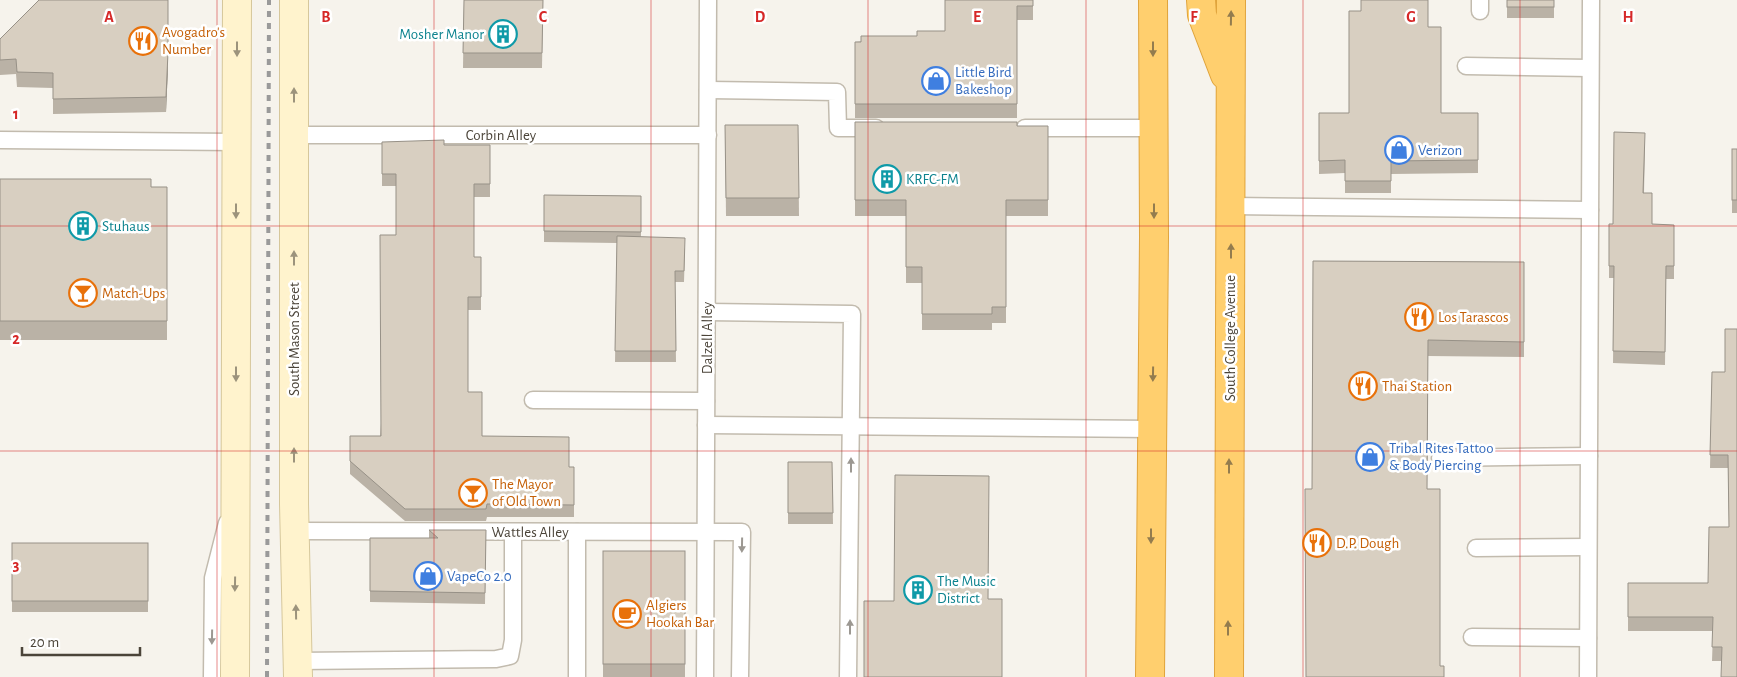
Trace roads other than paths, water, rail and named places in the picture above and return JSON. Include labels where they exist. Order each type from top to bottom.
[{"type":"highway","points":[[1150,677],[1154,128],[1153,0]]},
{"type":"highway","points":[[1201,0],[1202,15],[1230,88]]},
{"type":"highway","name":"South College Avenue","points":[[1228,677],[1232,206],[1231,0]]},
{"type":"street","points":[[235,677],[237,0]]},
{"type":"street","name":"South Mason Street","points":[[294,0],[297,669]]},
{"type":"lane","name":"Dalzell Alley","points":[[705,677],[708,0]]},
{"type":"lane","points":[[1588,677],[1591,0]]},
{"type":"lane","points":[[1466,66],[1590,68]]},
{"type":"lane","points":[[708,90],[837,92],[838,128],[888,128]]},
{"type":"lane","points":[[1007,128],[1154,128]]},
{"type":"lane","name":"Corbin Alley","points":[[294,134],[708,134]]},
{"type":"lane","points":[[0,140],[237,142]]},
{"type":"lane","points":[[1232,206],[1590,210]]},
{"type":"lane","points":[[707,312],[852,314],[848,677]]},
{"type":"lane","points":[[534,400],[706,401]]},
{"type":"lane","points":[[706,426],[1152,429]]},
{"type":"lane","points":[[1440,458],[1589,456]]},
{"type":"lane","points":[[212,677],[213,578],[236,486]]},
{"type":"lane","name":"Wattles Alley","points":[[295,531],[742,532],[740,677]]},
{"type":"lane","points":[[297,669],[496,660],[510,656],[513,640],[513,532]]},
{"type":"lane","points":[[577,532],[577,677]]},
{"type":"lane","points":[[1476,548],[1588,547]]},
{"type":"lane","points":[[1472,636],[1588,638]]},
{"type":"railway","points":[[267,677],[269,0]]},
{"type":"place","name":"Mosher Manor","points":[[503,34]]},
{"type":"place","name":"Avogadro's Number","points":[[143,41]]},
{"type":"place","name":"Little Bird Bakeshop","points":[[936,81]]},
{"type":"place","name":"Verizon","points":[[1399,150]]},
{"type":"place","name":"KRFC-FM","points":[[887,179]]},
{"type":"place","name":"Stuhaus","points":[[83,226]]},
{"type":"place","name":"Match-Ups","points":[[83,293]]},
{"type":"place","name":"Los Tarascos","points":[[1419,317]]},
{"type":"place","name":"Thai Station","points":[[1363,386]]},
{"type":"place","name":"Tribal Rites Tattoo & Body Piercing","points":[[1370,457]]},
{"type":"place","name":"The Mayor of Old Town","points":[[473,493]]},
{"type":"place","name":"D.P. Dough","points":[[1317,543]]},
{"type":"place","name":"VapeCo 2.0","points":[[428,576]]},
{"type":"place","name":"The Music District","points":[[918,590]]},
{"type":"place","name":"Algiers Hookah Bar","points":[[627,614]]}]
